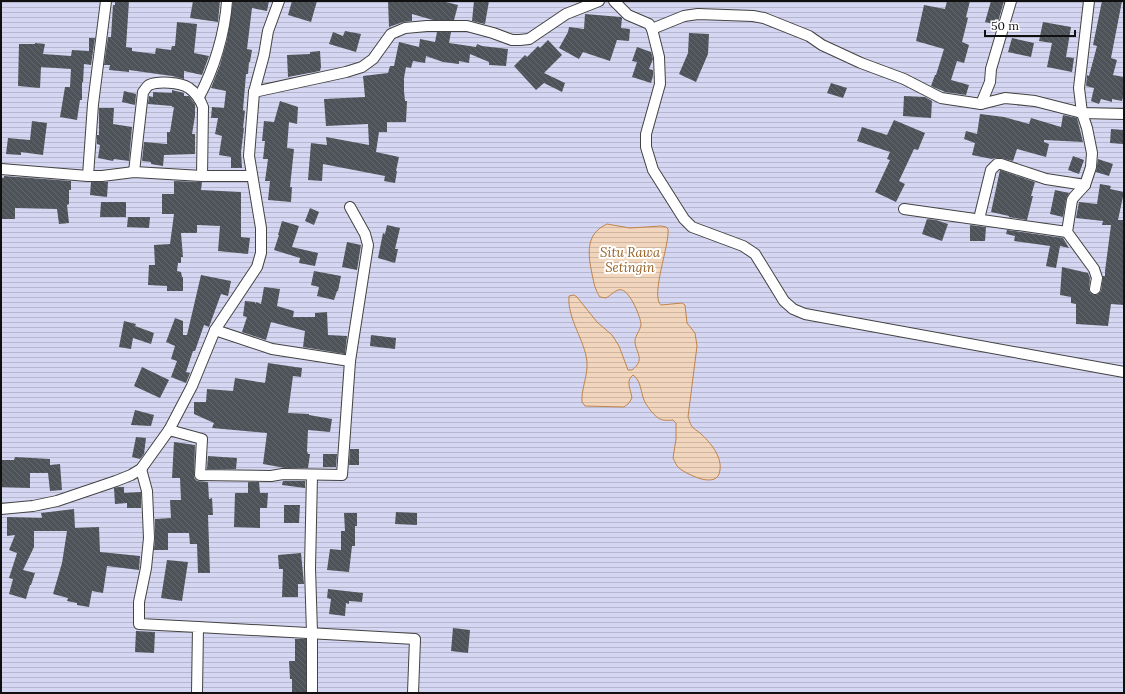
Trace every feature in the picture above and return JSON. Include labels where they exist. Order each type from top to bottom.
[{"type":"street","points":[[88,176],[93,104],[106,1]]},
{"type":"street","points":[[199,97],[207,82],[218,49],[223,29],[227,1]]},
{"type":"street","points":[[1,509],[33,506],[57,501],[116,482],[141,469],[170,430],[190,392],[215,330],[257,268],[261,253],[261,228],[249,156],[254,92],[264,55],[268,31],[279,1]]},
{"type":"street","points":[[254,92],[346,72],[362,67],[372,59],[391,34],[405,28],[427,26],[467,26],[512,40],[529,39],[566,14],[599,1]]},
{"type":"street","points":[[614,1],[628,15],[649,24],[659,57],[660,84],[646,134],[646,147],[652,170],[684,219],[692,226],[743,246],[754,254],[784,301],[793,308],[805,314],[1124,372]]},
{"type":"street","points":[[981,104],[990,82],[991,69],[1011,1]]},
{"type":"street","points":[[1089,1],[1078,88],[1082,113],[1087,128],[1092,153],[1091,167],[1085,185],[1072,200],[1067,232],[1094,269],[1097,278],[1095,289]]},
{"type":"street","points":[[652,30],[684,16],[698,14],[753,16],[764,18],[809,36],[822,45],[904,79],[941,98],[981,104],[1005,98],[1035,101],[1082,113],[1124,114]]},
{"type":"street","points":[[134,172],[143,92],[148,86],[168,82],[187,86],[199,97],[203,108],[202,176]]},
{"type":"street","points":[[979,220],[991,170],[997,164],[1046,179],[1085,185]]},
{"type":"street","points":[[1,169],[88,176],[102,176],[134,172],[202,176],[252,176]]},
{"type":"street","points":[[170,430],[202,440],[200,474],[270,476],[283,474],[343,474],[350,361],[368,245],[367,239],[350,207]]},
{"type":"street","points":[[904,209],[1067,232]]},
{"type":"street","points":[[215,330],[272,349],[350,361]]},
{"type":"street","points":[[141,469],[147,491],[149,538],[146,568],[139,602],[139,624],[415,639],[413,693]]},
{"type":"street","points":[[312,475],[310,568],[312,693]]},
{"type":"street","points":[[197,693],[198,627]]},
{"type":"shaded area","points":[[1,1],[1124,1],[1124,693],[1,693]]},
{"type":"water","name":"Situ Rawa Setingin","points":[[607,224],[630,228],[661,226],[668,229],[659,281],[658,300],[661,305],[682,303],[685,305],[687,323],[695,333],[697,346],[688,417],[694,429],[708,441],[717,455],[720,470],[718,476],[714,479],[709,480],[695,477],[677,466],[673,458],[676,439],[676,423],[673,420],[660,419],[651,411],[644,400],[638,380],[633,375],[629,380],[632,398],[624,407],[585,406],[582,402],[582,392],[587,362],[586,354],[573,321],[569,305],[569,296],[574,295],[577,297],[597,322],[612,335],[619,346],[628,370],[632,370],[639,360],[635,341],[640,330],[641,321],[632,300],[622,290],[616,291],[606,298],[600,297],[594,283],[589,252],[590,245],[595,233]]},
{"type":"building","points":[[115,1],[129,1],[126,47],[132,48],[132,51],[155,54],[156,48],[171,50],[172,46],[175,46],[177,22],[197,24],[194,53],[209,56],[202,75],[184,71],[184,79],[129,70],[129,72],[109,70],[110,65],[104,65],[108,37],[111,37],[113,5],[115,5]]},
{"type":"building","points":[[193,1],[220,1],[218,22],[190,18]]},
{"type":"building","points":[[233,1],[269,1],[267,11],[252,8],[247,49],[252,50],[248,74],[246,74],[243,110],[245,111],[241,152],[242,168],[231,168],[231,157],[219,155],[222,136],[215,134],[218,118],[211,118],[212,107],[224,108],[226,91],[211,88],[220,65],[227,40]]},
{"type":"building","points":[[292,1],[317,1],[311,22],[288,15]]},
{"type":"building","points":[[388,1],[442,1],[458,5],[454,20],[433,20],[412,14],[412,21],[403,22],[389,27]]},
{"type":"building","points":[[474,1],[489,1],[485,24],[472,21]]},
{"type":"building","points":[[947,1],[970,1],[966,17],[968,18],[962,42],[969,45],[964,63],[957,61],[951,80],[969,85],[966,95],[945,92],[931,86],[944,49],[916,41],[924,5],[945,9]]},
{"type":"building","points":[[991,1],[1004,1],[997,25],[985,22]]},
{"type":"building","points":[[1102,1],[1122,1],[1111,58],[1117,60],[1113,75],[1124,77],[1124,93],[1122,101],[1112,99],[1112,102],[1101,99],[1099,104],[1091,101],[1094,88],[1086,86],[1087,75],[1089,76],[1097,46],[1093,45]]},
{"type":"building","points":[[585,14],[621,17],[621,28],[630,29],[629,41],[617,40],[610,61],[583,52],[579,59],[559,48],[568,32],[569,27],[584,29]]},
{"type":"building","points":[[1043,22],[1071,27],[1066,57],[1074,58],[1072,72],[1047,67],[1052,43],[1039,41]]},
{"type":"building","points":[[345,31],[361,34],[356,52],[329,44],[333,32],[343,36]]},
{"type":"building","points":[[437,32],[451,32],[449,43],[476,47],[477,44],[508,49],[506,66],[489,65],[489,62],[470,54],[469,63],[459,61],[459,64],[443,62],[426,56],[425,63],[413,61],[411,68],[406,67],[404,78],[405,101],[407,101],[406,122],[387,122],[387,132],[379,132],[376,152],[399,157],[395,183],[384,181],[385,176],[323,164],[322,181],[308,180],[311,143],[327,145],[326,137],[369,145],[368,124],[326,126],[324,99],[365,97],[363,76],[388,73],[390,66],[394,66],[399,42],[419,47],[420,39],[435,42]]},
{"type":"building","points":[[689,33],[709,34],[708,54],[696,82],[679,74],[688,53]]},
{"type":"building","points":[[89,38],[95,38],[91,65],[84,64],[82,100],[80,100],[77,120],[60,117],[65,87],[70,87],[71,69],[41,67],[40,88],[18,86],[19,44],[45,44],[43,54],[71,56],[72,50],[89,51]]},
{"type":"building","points":[[1012,38],[1034,43],[1031,57],[1008,52]]},
{"type":"building","points":[[548,40],[562,55],[544,73],[565,83],[562,92],[544,83],[536,90],[514,66],[525,55],[527,57],[538,46],[540,48]]},
{"type":"building","points":[[637,47],[651,52],[653,59],[649,69],[653,70],[653,76],[651,83],[632,77],[637,62],[632,61]]},
{"type":"building","points":[[320,51],[320,71],[288,77],[287,55],[310,54],[310,52]]},
{"type":"building","points":[[831,83],[847,88],[843,98],[827,93]]},
{"type":"building","points":[[172,90],[184,93],[184,96],[189,96],[195,104],[192,134],[195,134],[195,154],[164,155],[163,166],[142,161],[144,142],[167,144],[167,132],[170,132],[174,107],[148,104],[149,96],[153,97],[153,92],[172,93]]},
{"type":"building","points":[[124,91],[136,94],[135,105],[122,102]]},
{"type":"building","points":[[904,96],[925,97],[932,101],[931,118],[903,116]]},
{"type":"building","points":[[280,101],[298,107],[297,124],[289,122],[287,148],[294,149],[290,187],[292,187],[291,202],[268,200],[270,181],[265,181],[268,159],[263,159],[265,141],[262,141],[264,121],[274,122]]},
{"type":"building","points":[[99,108],[114,108],[113,124],[132,127],[129,161],[114,159],[113,161],[98,158],[100,145],[97,144],[97,135],[99,135]]},
{"type":"building","points":[[980,114],[1004,117],[1029,124],[1031,118],[1061,127],[1063,115],[1077,118],[1083,142],[1044,140],[1044,142],[1049,144],[1046,157],[1017,149],[1013,161],[1001,158],[992,159],[972,155],[975,143],[964,139],[966,131],[977,134]]},
{"type":"building","points":[[894,120],[925,133],[918,150],[914,149],[899,181],[905,184],[896,202],[875,192],[890,160],[887,159],[890,152],[857,141],[862,127],[887,135]]},
{"type":"building","points":[[32,121],[47,123],[43,155],[21,152],[21,155],[6,154],[8,138],[30,140]]},
{"type":"building","points":[[1111,129],[1124,130],[1123,144],[1110,143]]},
{"type":"building","points":[[1073,156],[1084,160],[1079,174],[1068,170]]},
{"type":"building","points":[[1098,159],[1113,164],[1109,176],[1096,172]]},
{"type":"building","points":[[1000,170],[1035,182],[1027,220],[991,212]]},
{"type":"building","points":[[4,176],[71,181],[71,190],[69,190],[69,204],[67,205],[69,223],[59,224],[57,209],[15,208],[15,219],[1,219],[1,178],[4,178]]},
{"type":"building","points":[[174,181],[202,182],[201,190],[241,192],[241,237],[250,238],[248,254],[218,251],[220,226],[197,225],[197,233],[181,233],[183,257],[181,257],[181,263],[178,263],[177,271],[181,272],[183,277],[183,291],[167,291],[167,286],[148,285],[149,265],[155,265],[154,245],[170,244],[174,214],[162,214],[162,194],[174,194]]},
{"type":"building","points":[[91,182],[108,182],[107,197],[90,195]]},
{"type":"building","points":[[1100,184],[1111,186],[1110,189],[1124,192],[1118,220],[1124,220],[1124,305],[1111,304],[1108,326],[1076,324],[1076,304],[1071,303],[1071,297],[1060,295],[1062,267],[1088,273],[1090,278],[1089,291],[1091,294],[1097,295],[1101,291],[1103,276],[1105,276],[1111,225],[1102,225],[1103,221],[1076,218],[1079,202],[1097,204]]},
{"type":"building","points":[[1055,190],[1069,193],[1066,199],[1063,217],[1050,214]]},
{"type":"building","points":[[101,202],[126,202],[126,217],[100,217]]},
{"type":"building","points":[[310,208],[319,212],[314,225],[305,221]]},
{"type":"building","points":[[128,217],[150,217],[149,228],[127,227]]},
{"type":"building","points":[[927,219],[948,224],[942,241],[922,234]]},
{"type":"building","points":[[282,221],[299,226],[292,247],[318,253],[315,266],[299,263],[300,258],[274,250]]},
{"type":"building","points":[[387,225],[400,228],[395,249],[398,249],[395,263],[378,258],[383,233],[385,234]]},
{"type":"building","points":[[970,225],[986,227],[985,241],[970,241]]},
{"type":"building","points":[[1007,230],[1063,238],[1069,248],[1060,246],[1056,268],[1046,266],[1050,246],[1014,241],[1015,236],[1006,234]]},
{"type":"building","points":[[347,242],[361,245],[357,270],[342,267]]},
{"type":"building","points":[[314,271],[341,276],[338,291],[334,300],[317,296],[319,287],[311,285]]},
{"type":"building","points":[[201,275],[231,281],[228,296],[221,294],[209,327],[204,325],[186,372],[190,373],[186,383],[171,377],[177,361],[171,359],[175,346],[166,342],[175,318],[183,321],[183,335],[187,335]]},
{"type":"building","points":[[264,287],[280,289],[277,306],[294,311],[293,317],[315,317],[315,313],[327,312],[328,335],[347,336],[345,354],[303,347],[305,331],[271,322],[266,340],[242,332],[247,317],[243,316],[245,301],[261,304]]},
{"type":"building","points":[[124,321],[136,324],[135,326],[154,333],[151,344],[133,338],[131,349],[119,347]]},
{"type":"building","points":[[371,335],[396,338],[395,349],[370,346]]},
{"type":"building","points":[[268,363],[302,368],[301,377],[293,376],[288,413],[309,414],[332,419],[330,432],[308,430],[307,451],[308,454],[310,454],[308,468],[285,468],[263,464],[267,433],[212,428],[214,423],[194,414],[194,402],[206,402],[207,389],[233,391],[235,378],[265,383]]},
{"type":"building","points":[[142,367],[169,380],[160,398],[134,386]]},
{"type":"building","points":[[135,410],[154,415],[151,426],[131,425]]},
{"type":"building","points":[[136,437],[146,438],[144,454],[140,459],[132,457]]},
{"type":"building","points":[[174,442],[195,445],[194,478],[197,481],[208,482],[209,499],[212,498],[213,515],[208,515],[210,573],[198,573],[197,544],[190,544],[189,533],[168,533],[168,550],[154,550],[155,519],[171,518],[170,500],[181,500],[180,478],[172,478]]},
{"type":"building","points":[[350,449],[359,449],[359,465],[349,465]]},
{"type":"building","points":[[323,454],[337,454],[336,467],[323,467]]},
{"type":"building","points":[[208,456],[237,458],[236,469],[207,469]]},
{"type":"building","points":[[15,457],[50,459],[50,465],[60,464],[62,490],[50,491],[48,473],[30,473],[30,488],[1,487],[1,460],[14,460]]},
{"type":"building","points":[[283,481],[305,481],[305,488],[282,485]]},
{"type":"building","points":[[248,482],[259,482],[260,493],[268,493],[267,508],[260,508],[260,528],[234,527],[235,493],[248,493]]},
{"type":"building","points":[[124,487],[124,493],[141,492],[141,508],[127,508],[127,503],[115,504],[114,488]]},
{"type":"building","points":[[284,505],[300,505],[299,523],[284,523]]},
{"type":"building","points":[[74,509],[75,528],[99,527],[100,552],[140,556],[139,570],[107,566],[103,593],[92,591],[89,607],[77,605],[77,603],[67,601],[68,598],[53,594],[62,563],[67,531],[34,531],[34,547],[23,570],[35,573],[26,599],[9,594],[13,579],[9,578],[17,553],[9,550],[15,535],[7,536],[7,517],[42,518],[41,513]]},
{"type":"building","points":[[396,512],[417,513],[417,525],[395,524]]},
{"type":"building","points":[[344,513],[357,513],[357,526],[355,526],[355,546],[352,546],[349,572],[327,570],[330,549],[341,550],[341,531],[345,531]]},
{"type":"building","points":[[301,553],[304,584],[298,584],[298,597],[282,597],[283,569],[279,569],[278,555]]},
{"type":"building","points":[[167,560],[188,562],[182,601],[161,598]]},
{"type":"building","points":[[328,589],[363,593],[362,602],[349,601],[349,604],[346,603],[345,616],[329,614],[331,599],[327,598]]},
{"type":"building","points":[[453,628],[470,630],[468,653],[451,651]]},
{"type":"building","points":[[136,631],[155,632],[154,653],[135,652]]},
{"type":"building","points":[[295,639],[306,639],[306,693],[292,693],[292,679],[290,679],[289,661],[295,661]]}]
